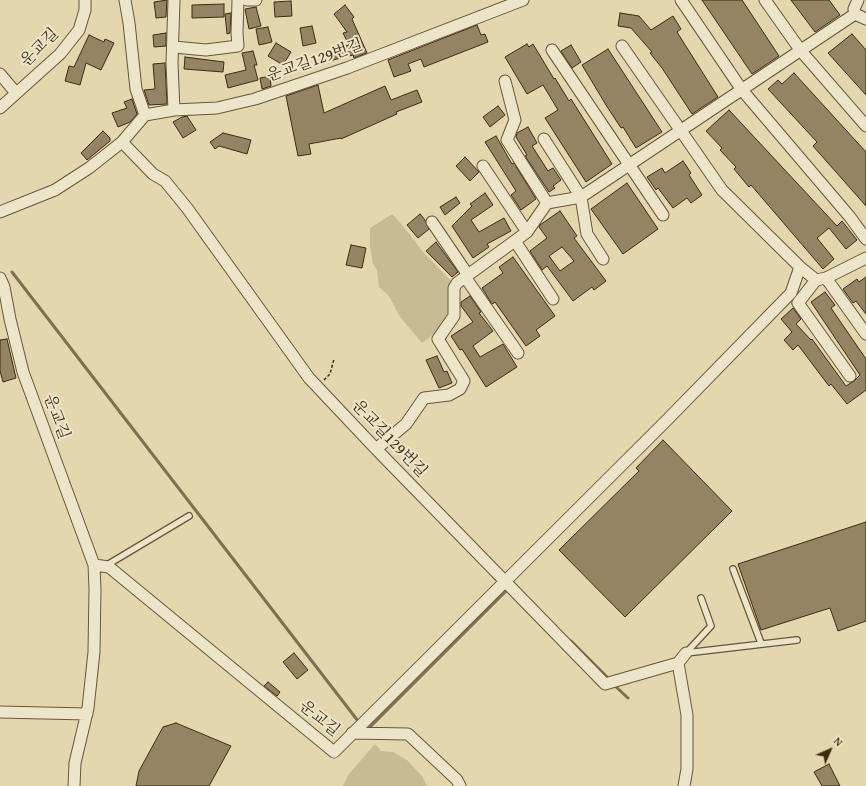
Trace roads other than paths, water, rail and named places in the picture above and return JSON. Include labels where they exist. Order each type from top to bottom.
[{"type":"street","name":"운교길","points":[[0,108],[60,54],[79,30],[85,10],[85,0]]},
{"type":"street","points":[[0,212],[56,190],[90,168],[122,142],[145,115],[136,89],[125,0]]},
{"type":"street","points":[[174,0],[174,47],[172,63],[174,110]]},
{"type":"street","points":[[174,47],[206,50],[238,46],[238,0]]},
{"type":"street","points":[[247,0],[256,0]]},
{"type":"street","name":"운교길129번길","points":[[145,115],[174,110],[217,108],[255,99],[347,68],[523,0]]},
{"type":"street","points":[[681,0],[742,90],[850,217],[866,239]]},
{"type":"street","points":[[765,0],[801,51],[866,126]]},
{"type":"street","points":[[855,14],[854,9],[858,0]]},
{"type":"street","points":[[376,449],[406,424],[424,398],[449,395],[460,389],[464,381],[438,339],[454,316],[454,288],[457,283],[527,232],[546,203],[581,197],[855,14]]},
{"type":"street","points":[[855,14],[866,19]]},
{"type":"street","points":[[622,46],[722,190],[800,267],[821,279],[866,334]]},
{"type":"street","points":[[552,50],[663,215]]},
{"type":"street","points":[[0,74],[16,93]]},
{"type":"street","points":[[505,80],[515,120],[507,140],[546,203]]},
{"type":"street","points":[[544,139],[581,197],[587,234],[603,259]]},
{"type":"street","name":"운교길129번길","points":[[122,142],[153,174],[165,181],[187,208],[291,355],[317,386],[376,449],[605,684],[678,663]]},
{"type":"street","points":[[483,166],[527,232]]},
{"type":"street","points":[[432,222],[518,353]]},
{"type":"street","points":[[515,241],[553,299]]},
{"type":"street","points":[[850,376],[798,303],[821,279],[866,258]]},
{"type":"street","name":"운교길","points":[[94,564],[106,566],[334,752],[666,422],[791,293],[800,267]]},
{"type":"street","name":"운교길","points":[[0,278],[4,287],[10,320],[25,377],[94,564],[96,589],[94,652],[87,714],[75,763],[74,786]]},
{"type":"street","points":[[684,786],[687,769],[687,715],[678,663],[686,654]]},
{"type":"street","points":[[0,712],[87,714]]},
{"type":"street","points":[[352,733],[408,734],[457,780],[460,786]]},
{"type":"lane","points":[[106,566],[189,516]]},
{"type":"lane","points":[[733,569],[761,644]]},
{"type":"lane","points":[[686,654],[711,626],[702,598]]},
{"type":"lane","points":[[686,654],[797,640]]},
{"type":"waterway","points":[[12,272],[358,721]]},
{"type":"waterway","points":[[367,730],[506,591]]},
{"type":"waterway","points":[[571,641],[608,678]]},
{"type":"waterway","points":[[615,686],[628,698]]}]
